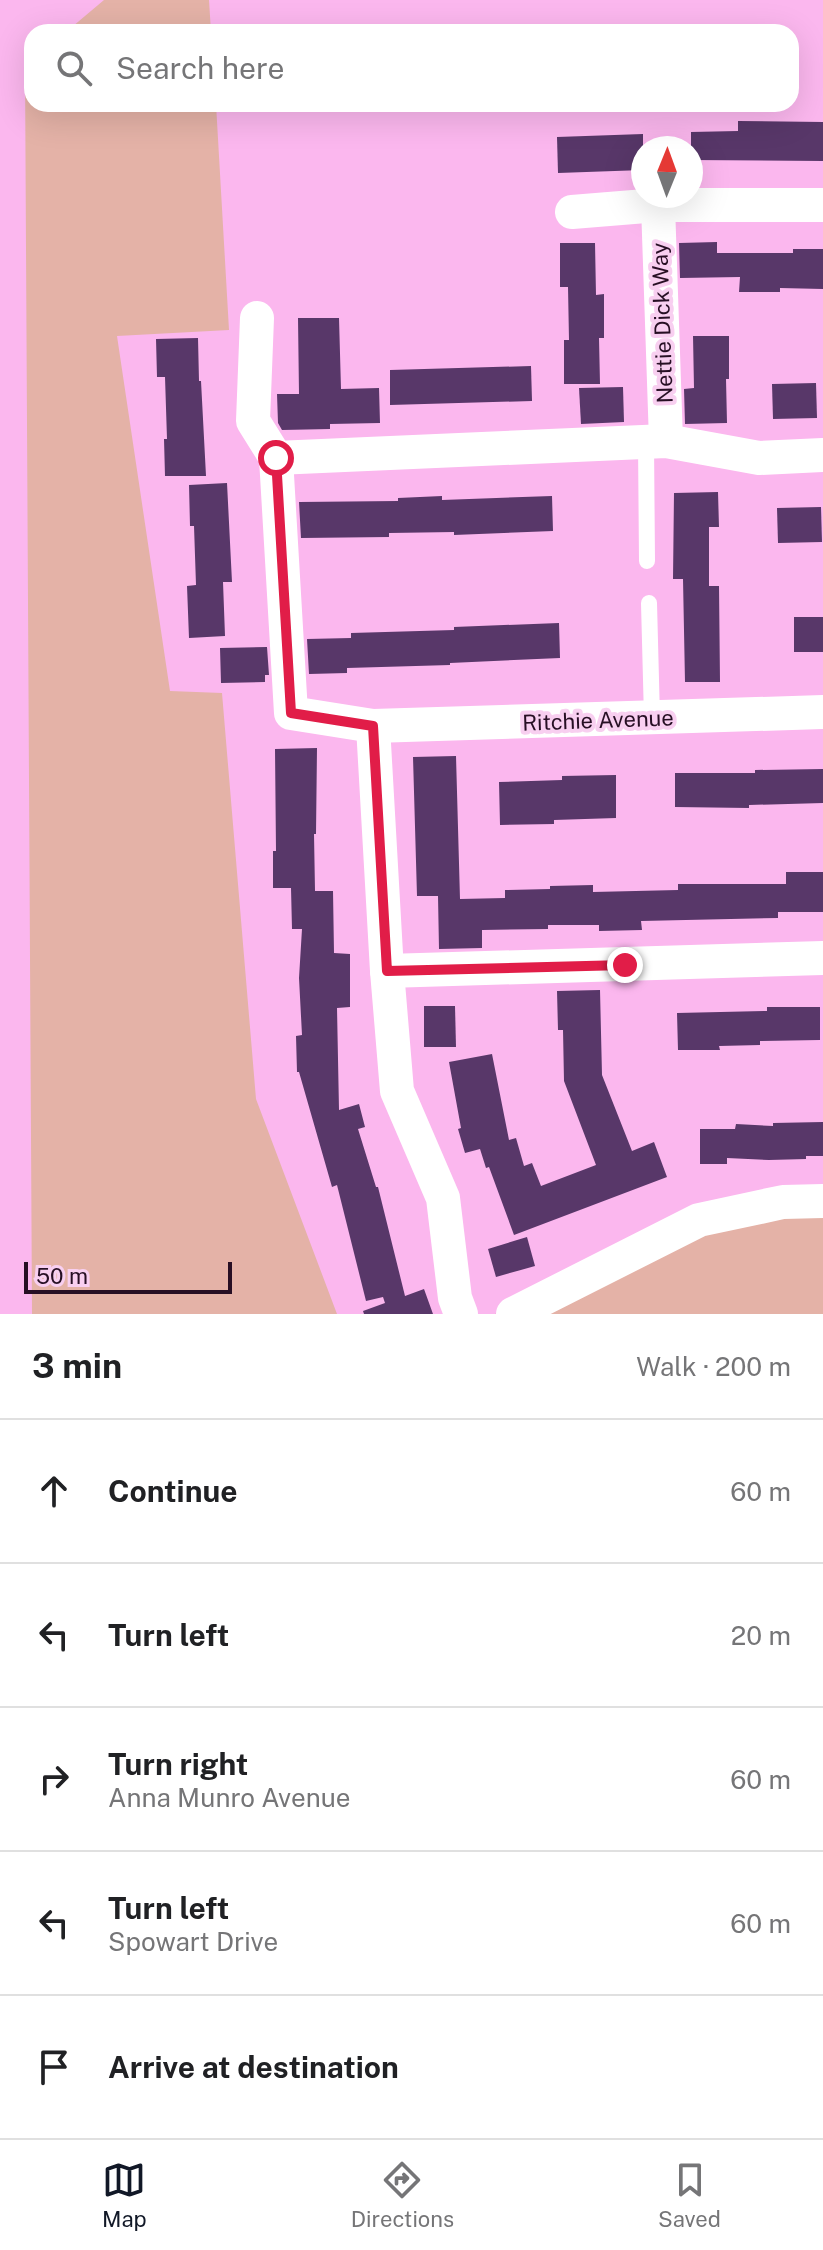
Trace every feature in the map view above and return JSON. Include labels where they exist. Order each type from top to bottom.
[{"type":"street","points":[[703,205],[823,205]]},
{"type":"street","points":[[572,212],[631,207]]},
{"type":"street","name":"Nettie Dick Way","points":[[656,441],[658,208]]},
{"type":"street","points":[[257,318],[253,421],[276,458],[656,441],[759,458],[823,455]]},
{"type":"street","name":"Ritchie Avenue","points":[[276,458],[291,713],[373,726],[823,712]]},
{"type":"street","points":[[373,726],[397,1091],[443,1198],[455,1298],[461,1314]]},
{"type":"street","points":[[387,971],[823,958]]},
{"type":"street","points":[[513,1314],[699,1220],[783,1202],[823,1201]]},
{"type":"lane","points":[[647,561],[656,441]]},
{"type":"lane","points":[[649,603],[652,718]]},
{"type":"shaded area","points":[[104,0],[209,0],[210,24],[76,24]]},
{"type":"shaded area","points":[[25,112],[216,112],[229,330],[117,336],[170,691],[222,693],[256,1099],[337,1314],[32,1314]]},
{"type":"shaded area","points":[[823,1201],[823,1314],[495,1314],[690,1224]]},
{"type":"building","points":[[738,121],[823,122],[823,161],[703,160],[703,136],[691,136],[691,132],[738,131]]},
{"type":"building","points":[[643,134],[631,136],[631,170],[558,173],[557,137]]},
{"type":"building","points":[[717,242],[717,253],[793,253],[793,249],[823,249],[823,289],[780,288],[780,292],[739,292],[740,277],[680,278],[679,243]]},
{"type":"building","points":[[560,243],[595,243],[596,295],[604,294],[604,338],[599,338],[600,384],[564,384],[564,340],[569,340],[568,287],[560,287]]},
{"type":"building","points":[[298,318],[339,318],[341,389],[379,388],[380,423],[330,424],[330,429],[282,430],[278,423],[277,394],[299,394]]},
{"type":"building","points":[[693,336],[729,336],[727,423],[685,424],[684,389],[694,388]]},
{"type":"building","points":[[198,338],[206,476],[165,476],[165,377],[157,377],[156,339]]},
{"type":"building","points":[[531,366],[532,401],[390,405],[390,370]]},
{"type":"building","points":[[816,383],[817,418],[773,419],[772,384]]},
{"type":"building","points":[[623,387],[624,422],[581,424],[579,388]]},
{"type":"building","points":[[227,483],[232,582],[223,582],[225,636],[189,638],[187,586],[196,585],[189,485]]},
{"type":"building","points":[[718,492],[719,527],[709,527],[709,586],[719,586],[720,682],[685,682],[683,579],[673,579],[674,493]]},
{"type":"building","points":[[442,496],[442,500],[552,496],[553,531],[454,535],[454,532],[389,533],[389,537],[301,538],[299,502],[398,501],[398,498]]},
{"type":"building","points":[[821,507],[822,542],[778,543],[777,508]]},
{"type":"building","points":[[794,617],[823,617],[823,652],[794,652]]},
{"type":"building","points":[[559,623],[560,658],[347,668],[347,673],[309,674],[307,639],[351,638],[351,633]]},
{"type":"building","points":[[267,647],[269,675],[265,675],[265,682],[221,683],[220,648]]},
{"type":"building","points":[[317,748],[315,891],[333,891],[334,953],[350,954],[350,1007],[337,1008],[339,1110],[359,1104],[365,1127],[358,1129],[378,1187],[405,1296],[424,1289],[433,1314],[364,1314],[363,1311],[385,1303],[383,1297],[366,1301],[337,1185],[332,1187],[297,1072],[296,1036],[302,1035],[299,978],[302,929],[292,929],[291,888],[273,888],[273,851],[276,851],[275,749]]},
{"type":"building","points":[[456,756],[460,899],[505,898],[505,890],[550,889],[550,886],[593,885],[593,892],[678,890],[678,884],[786,884],[786,872],[823,872],[823,912],[778,912],[778,918],[641,921],[642,930],[599,931],[599,925],[548,925],[548,929],[482,930],[482,948],[439,949],[438,896],[417,896],[413,757]]},
{"type":"building","points":[[823,769],[823,803],[749,805],[749,808],[675,807],[675,773]]},
{"type":"building","points":[[616,775],[616,818],[500,825],[499,782]]},
{"type":"building","points":[[600,990],[602,1075],[632,1151],[654,1142],[667,1177],[514,1235],[480,1149],[465,1153],[458,1129],[461,1128],[449,1062],[492,1054],[509,1140],[516,1138],[524,1166],[532,1163],[541,1186],[596,1165],[564,1081],[563,1030],[558,1030],[557,991]]},
{"type":"building","points":[[424,1006],[455,1006],[456,1047],[424,1047]]},
{"type":"building","points":[[767,1007],[820,1007],[820,1040],[760,1041],[760,1045],[719,1046],[720,1050],[678,1050],[677,1013],[767,1011]]},
{"type":"building","points":[[823,1122],[823,1156],[769,1160],[727,1158],[727,1164],[700,1164],[700,1129],[735,1129],[736,1124],[773,1126],[773,1123]]},
{"type":"building","points":[[527,1237],[535,1266],[496,1277],[488,1249]]},
{"type":"route","points":[[276,458],[291,713],[373,726],[387,971],[625,965]]}]
